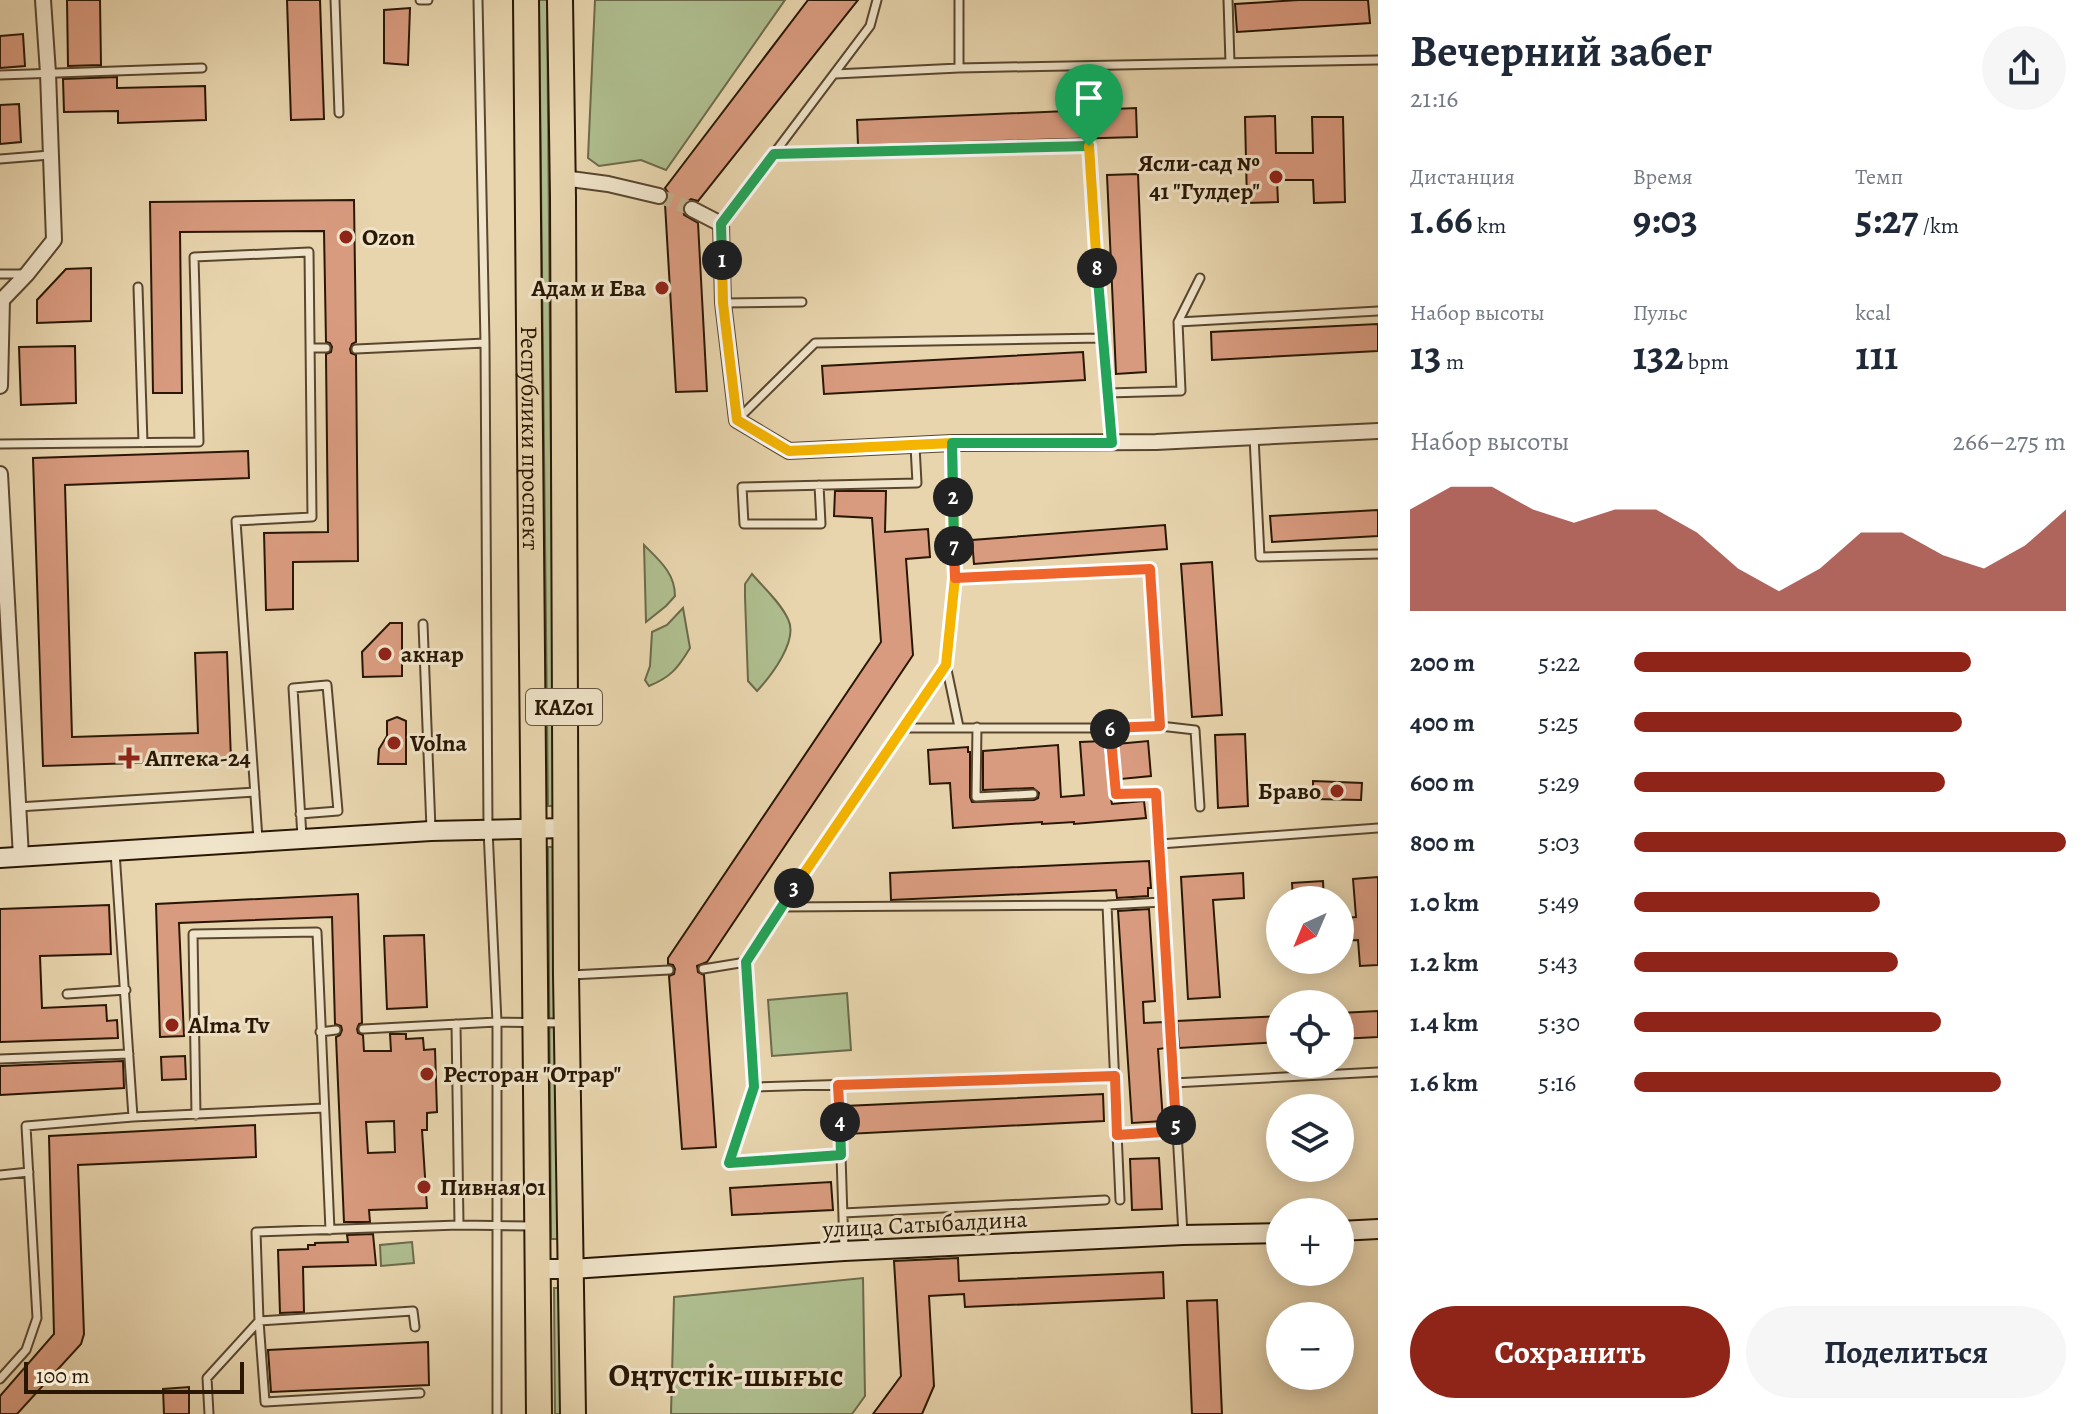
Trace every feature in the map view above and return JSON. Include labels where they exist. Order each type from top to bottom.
[{"type":"highway","name":"Республики проспект","points":[[526,0],[539,1414]]},
{"type":"highway","name":"Республики проспект","points":[[560,0],[566,975],[573,1414]]},
{"type":"street","points":[[0,386],[2,300],[54,240],[43,0]]},
{"type":"street","points":[[563,178],[659,196]]},
{"type":"street","points":[[692,209],[721,224],[723,303],[737,420],[789,451],[952,443],[1112,443],[1378,431]]},
{"type":"street","points":[[0,474],[21,857]]},
{"type":"street","points":[[0,858],[431,831],[566,828]]},
{"type":"street","points":[[1354,1230],[1378,1229]]},
{"type":"street","name":"улица Сатыбалдина","points":[[572,1269],[844,1251],[1266,1233]]},
{"type":"street","points":[[539,1269],[572,1269]]},
{"type":"lane","points":[[335,0],[339,113]]},
{"type":"lane","points":[[420,0],[428,0]]},
{"type":"lane","points":[[478,0],[485,343],[488,830],[497,1022],[497,1414]]},
{"type":"lane","points":[[721,224],[870,26],[877,0]]},
{"type":"lane","points":[[959,0],[959,68]]},
{"type":"lane","points":[[1228,0],[1230,63]]},
{"type":"lane","points":[[835,74],[959,68],[1378,60]]},
{"type":"lane","points":[[0,75],[202,68]]},
{"type":"lane","points":[[774,154],[1089,146],[1112,443]]},
{"type":"lane","points":[[0,159],[50,155]]},
{"type":"lane","points":[[0,444],[199,442],[194,257],[309,252],[312,517],[236,521],[258,841]]},
{"type":"lane","points":[[0,274],[27,274]]},
{"type":"lane","points":[[1107,393],[1181,391],[1178,322],[1200,278]]},
{"type":"lane","points":[[138,287],[143,443]]},
{"type":"lane","points":[[723,303],[802,302]]},
{"type":"lane","points":[[1178,322],[1378,311]]},
{"type":"lane","points":[[737,420],[815,343],[1102,338]]},
{"type":"lane","points":[[356,349],[485,343]]},
{"type":"lane","points":[[311,348],[326,348]]},
{"type":"lane","points":[[1254,437],[1260,557],[1378,554]]},
{"type":"lane","points":[[952,443],[955,578],[946,665],[959,727]]},
{"type":"lane","points":[[819,485],[821,524],[744,524],[742,487],[819,485],[917,483],[915,446]]},
{"type":"lane","points":[[955,578],[1150,569],[1160,726]]},
{"type":"lane","points":[[423,624],[431,831]]},
{"type":"lane","points":[[841,1155],[729,1163],[754,1087],[746,962],[780,907],[946,665]]},
{"type":"lane","points":[[300,814],[338,811],[327,685],[293,688],[300,814],[302,839]]},
{"type":"lane","points":[[904,728],[1160,726],[1195,730],[1200,807]]},
{"type":"lane","points":[[977,727],[976,797],[1033,794]]},
{"type":"lane","points":[[1109,728],[1116,794],[1156,793],[1183,1235]]},
{"type":"lane","points":[[18,807],[255,792]]},
{"type":"lane","points":[[1160,844],[1378,828]]},
{"type":"lane","points":[[115,850],[133,1117]]},
{"type":"lane","points":[[780,907],[1162,902]]},
{"type":"lane","points":[[1107,905],[1120,1200]]},
{"type":"lane","points":[[196,1115],[193,934],[317,932],[330,1230]]},
{"type":"lane","points":[[703,969],[746,962]]},
{"type":"lane","points":[[566,975],[669,970]]},
{"type":"lane","points":[[67,994],[126,990]]},
{"type":"lane","points":[[363,1029],[497,1022],[567,1023]]},
{"type":"lane","points":[[456,1024],[459,1225]]},
{"type":"lane","points":[[320,1032],[336,1030]]},
{"type":"lane","points":[[0,1059],[129,1054]]},
{"type":"lane","points":[[1174,1083],[1378,1072]]},
{"type":"lane","points":[[754,1087],[1115,1076]]},
{"type":"lane","points":[[838,1085],[844,1251]]},
{"type":"lane","points":[[0,1379],[26,1350],[37,1318],[26,1126],[133,1117],[324,1108]]},
{"type":"lane","points":[[1117,1135],[1177,1131]]},
{"type":"lane","points":[[0,1175],[29,1172]]},
{"type":"lane","points":[[843,1213],[1105,1200]]},
{"type":"lane","points":[[420,1393],[265,1402],[256,1232],[459,1225],[539,1226]]},
{"type":"lane","points":[[209,1414],[207,1378],[259,1321],[413,1311],[415,1327]]},
{"type":"green space","points":[[539,0],[547,0],[554,806],[548,806]]},
{"type":"green space","points":[[595,0],[785,0],[666,170],[641,160],[599,166],[588,158]]},
{"type":"green space","points":[[644,545],[669,574],[675,596],[646,622]]},
{"type":"green space","points":[[752,574],[781,607],[790,628],[782,657],[757,691],[748,681],[745,584]]},
{"type":"green space","points":[[683,608],[690,648],[673,671],[649,686],[645,680],[650,666],[652,632],[667,625]]},
{"type":"green space","points":[[548,847],[556,847],[560,1239],[551,1239]]},
{"type":"green space","points":[[847,993],[851,1050],[772,1056],[768,1000]]},
{"type":"green space","points":[[412,1242],[414,1263],[381,1266],[380,1245]]},
{"type":"green space","points":[[863,1278],[865,1396],[852,1414],[671,1414],[674,1297]]},
{"type":"green space","points":[[554,1288],[562,1288],[563,1414],[555,1414]]},
{"type":"building","points":[[67,0],[100,0],[101,65],[68,66]]},
{"type":"building","points":[[287,0],[320,0],[324,119],[291,120]]},
{"type":"building","points":[[808,0],[858,0],[698,201],[691,199],[683,205],[684,215],[698,223],[707,391],[676,392],[665,204],[669,194],[665,188]]},
{"type":"building","points":[[1368,0],[1370,23],[1237,32],[1235,4]]},
{"type":"building","points":[[410,8],[408,65],[384,63],[384,10]]},
{"type":"building","points":[[23,34],[25,66],[0,68],[0,36]]},
{"type":"building","points":[[117,77],[117,88],[205,86],[206,120],[118,123],[118,111],[64,112],[63,79]]},
{"type":"building","points":[[19,104],[21,142],[0,144],[0,105]]},
{"type":"building","points":[[1136,108],[1137,137],[858,145],[857,120]]},
{"type":"building","points":[[1275,116],[1276,153],[1313,153],[1312,117],[1343,117],[1345,202],[1314,203],[1313,180],[1277,180],[1278,202],[1247,203],[1245,117]]},
{"type":"building","points":[[1138,174],[1146,372],[1116,374],[1107,175]]},
{"type":"building","points":[[354,200],[356,342],[350,349],[356,355],[358,561],[293,562],[293,609],[266,610],[264,533],[328,532],[326,354],[331,352],[332,347],[326,342],[324,231],[180,232],[182,393],[153,393],[150,202]]},
{"type":"building","points":[[91,268],[91,321],[37,323],[37,300],[66,269]]},
{"type":"building","points":[[1378,324],[1378,351],[1212,360],[1211,332]]},
{"type":"building","points":[[75,346],[76,403],[21,405],[19,347]]},
{"type":"building","points":[[1083,352],[1085,380],[824,394],[822,366]]},
{"type":"building","points":[[248,451],[249,478],[65,485],[72,737],[198,733],[195,653],[227,652],[231,760],[43,766],[33,458]]},
{"type":"building","points":[[835,491],[886,491],[885,532],[928,529],[930,557],[906,559],[913,655],[707,962],[697,966],[698,972],[704,975],[716,1147],[682,1149],[669,976],[674,974],[675,969],[668,964],[668,958],[881,642],[872,518],[834,516]]},
{"type":"building","points":[[1378,510],[1378,536],[1272,542],[1270,516]]},
{"type":"building","points":[[1165,525],[1167,549],[974,564],[972,540]]},
{"type":"building","points":[[1212,562],[1222,715],[1192,717],[1181,564]]},
{"type":"building","points":[[390,623],[402,623],[402,676],[363,677],[362,652]]},
{"type":"building","points":[[397,717],[406,721],[406,764],[378,764],[379,749],[387,736],[387,721]]},
{"type":"building","points":[[1245,734],[1248,806],[1218,808],[1215,735]]},
{"type":"building","points":[[1104,741],[1112,804],[1144,801],[1146,818],[953,828],[950,783],[930,784],[928,750],[968,747],[972,802],[1034,800],[1039,793],[1033,788],[983,790],[983,751],[1058,745],[1061,797],[1084,795],[1080,742]]},
{"type":"building","points":[[1148,741],[1151,776],[1121,779],[1117,744]]},
{"type":"building","points":[[1313,781],[1362,783],[1361,800],[1313,799]]},
{"type":"building","points":[[1149,861],[1151,888],[1148,888],[1148,896],[1117,898],[1116,890],[891,900],[890,873]]},
{"type":"building","points":[[1243,873],[1244,898],[1213,900],[1220,997],[1188,999],[1181,877]]},
{"type":"building","points":[[1378,877],[1378,965],[1360,966],[1358,940],[1354,940],[1353,879]]},
{"type":"building","points":[[1323,881],[1323,886],[1292,886],[1292,883]]},
{"type":"building","points":[[358,894],[362,1023],[357,1029],[363,1035],[364,1051],[391,1051],[390,1034],[406,1034],[406,1039],[423,1038],[424,1050],[435,1049],[437,1112],[427,1113],[427,1130],[422,1130],[427,1208],[369,1210],[370,1222],[344,1222],[336,1037],[342,1030],[335,1024],[332,917],[179,923],[184,1036],[160,1037],[156,904]],"holes":[[[394,1121],[395,1152],[368,1153],[366,1122]]]},
{"type":"building","points":[[109,905],[111,954],[40,956],[42,1008],[106,1005],[107,1021],[117,1020],[118,1038],[0,1042],[0,909]]},
{"type":"building","points":[[1149,909],[1155,1001],[1143,1002],[1144,1023],[1164,1022],[1166,1048],[1158,1049],[1163,1121],[1132,1123],[1118,911]]},
{"type":"building","points":[[424,935],[427,1007],[387,1009],[384,936]]},
{"type":"building","points":[[1378,1011],[1378,1037],[1354,1038],[1354,1012]]},
{"type":"building","points":[[1266,1017],[1266,1043],[1179,1048],[1177,1021]]},
{"type":"building","points":[[185,1056],[186,1079],[162,1080],[161,1057]]},
{"type":"building","points":[[123,1061],[124,1088],[0,1095],[0,1066]]},
{"type":"building","points":[[1103,1094],[1104,1121],[847,1134],[845,1106]]},
{"type":"building","points":[[255,1125],[256,1157],[78,1165],[84,1334],[81,1344],[17,1414],[0,1414],[0,1396],[54,1334],[49,1136]]},
{"type":"building","points":[[1159,1158],[1162,1209],[1132,1210],[1130,1159]]},
{"type":"building","points":[[831,1182],[833,1210],[732,1215],[730,1188]]},
{"type":"building","points":[[373,1234],[376,1265],[303,1267],[304,1312],[280,1313],[278,1250],[308,1249],[308,1245],[315,1243],[348,1242],[347,1235]]},
{"type":"building","points":[[958,1258],[959,1281],[1163,1272],[1164,1298],[965,1307],[964,1294],[929,1296],[934,1386],[922,1414],[873,1414],[901,1376],[894,1261]]},
{"type":"building","points":[[1217,1300],[1222,1414],[1192,1414],[1187,1301]]},
{"type":"building","points":[[428,1342],[429,1385],[271,1392],[268,1350]]},
{"type":"building","points":[[189,1387],[189,1414],[164,1414],[163,1389]]},
{"type":"tunnel","points":[[659,196],[692,209]]},
{"type":"place","name":"Ясли-сад № 41 \"Гулдер\"","points":[[1276,177]]},
{"type":"place","name":"Ozon","points":[[346,237]]},
{"type":"place","name":"Адам и Ева","points":[[662,288]]},
{"type":"place","name":"акнар","points":[[385,654]]},
{"type":"place","name":"Volna","points":[[394,743]]},
{"type":"place","name":"Аптека-24","points":[[129,758]]},
{"type":"place","name":"Браво","points":[[1337,791]]},
{"type":"place","name":"Alma Tv","points":[[172,1025]]},
{"type":"place","name":"Ресторан \"Отрар\"","points":[[427,1074]]},
{"type":"place","name":"Пивная 01","points":[[424,1187]]},
{"type":"district","name":"Оңтүстік-шығыс","points":[[726,1375]]},
{"type":"route","points":[[1089,146],[774,154],[721,224],[723,303],[737,420],[789,451],[952,443],[955,578],[946,665],[780,907],[746,962],[754,1087],[729,1163],[841,1155],[838,1085],[1115,1076],[1117,1135],[1177,1131],[1156,793],[1116,794],[1109,728],[1160,726],[1150,569],[955,578],[953,510],[952,443],[1112,443],[1089,146]]}]
